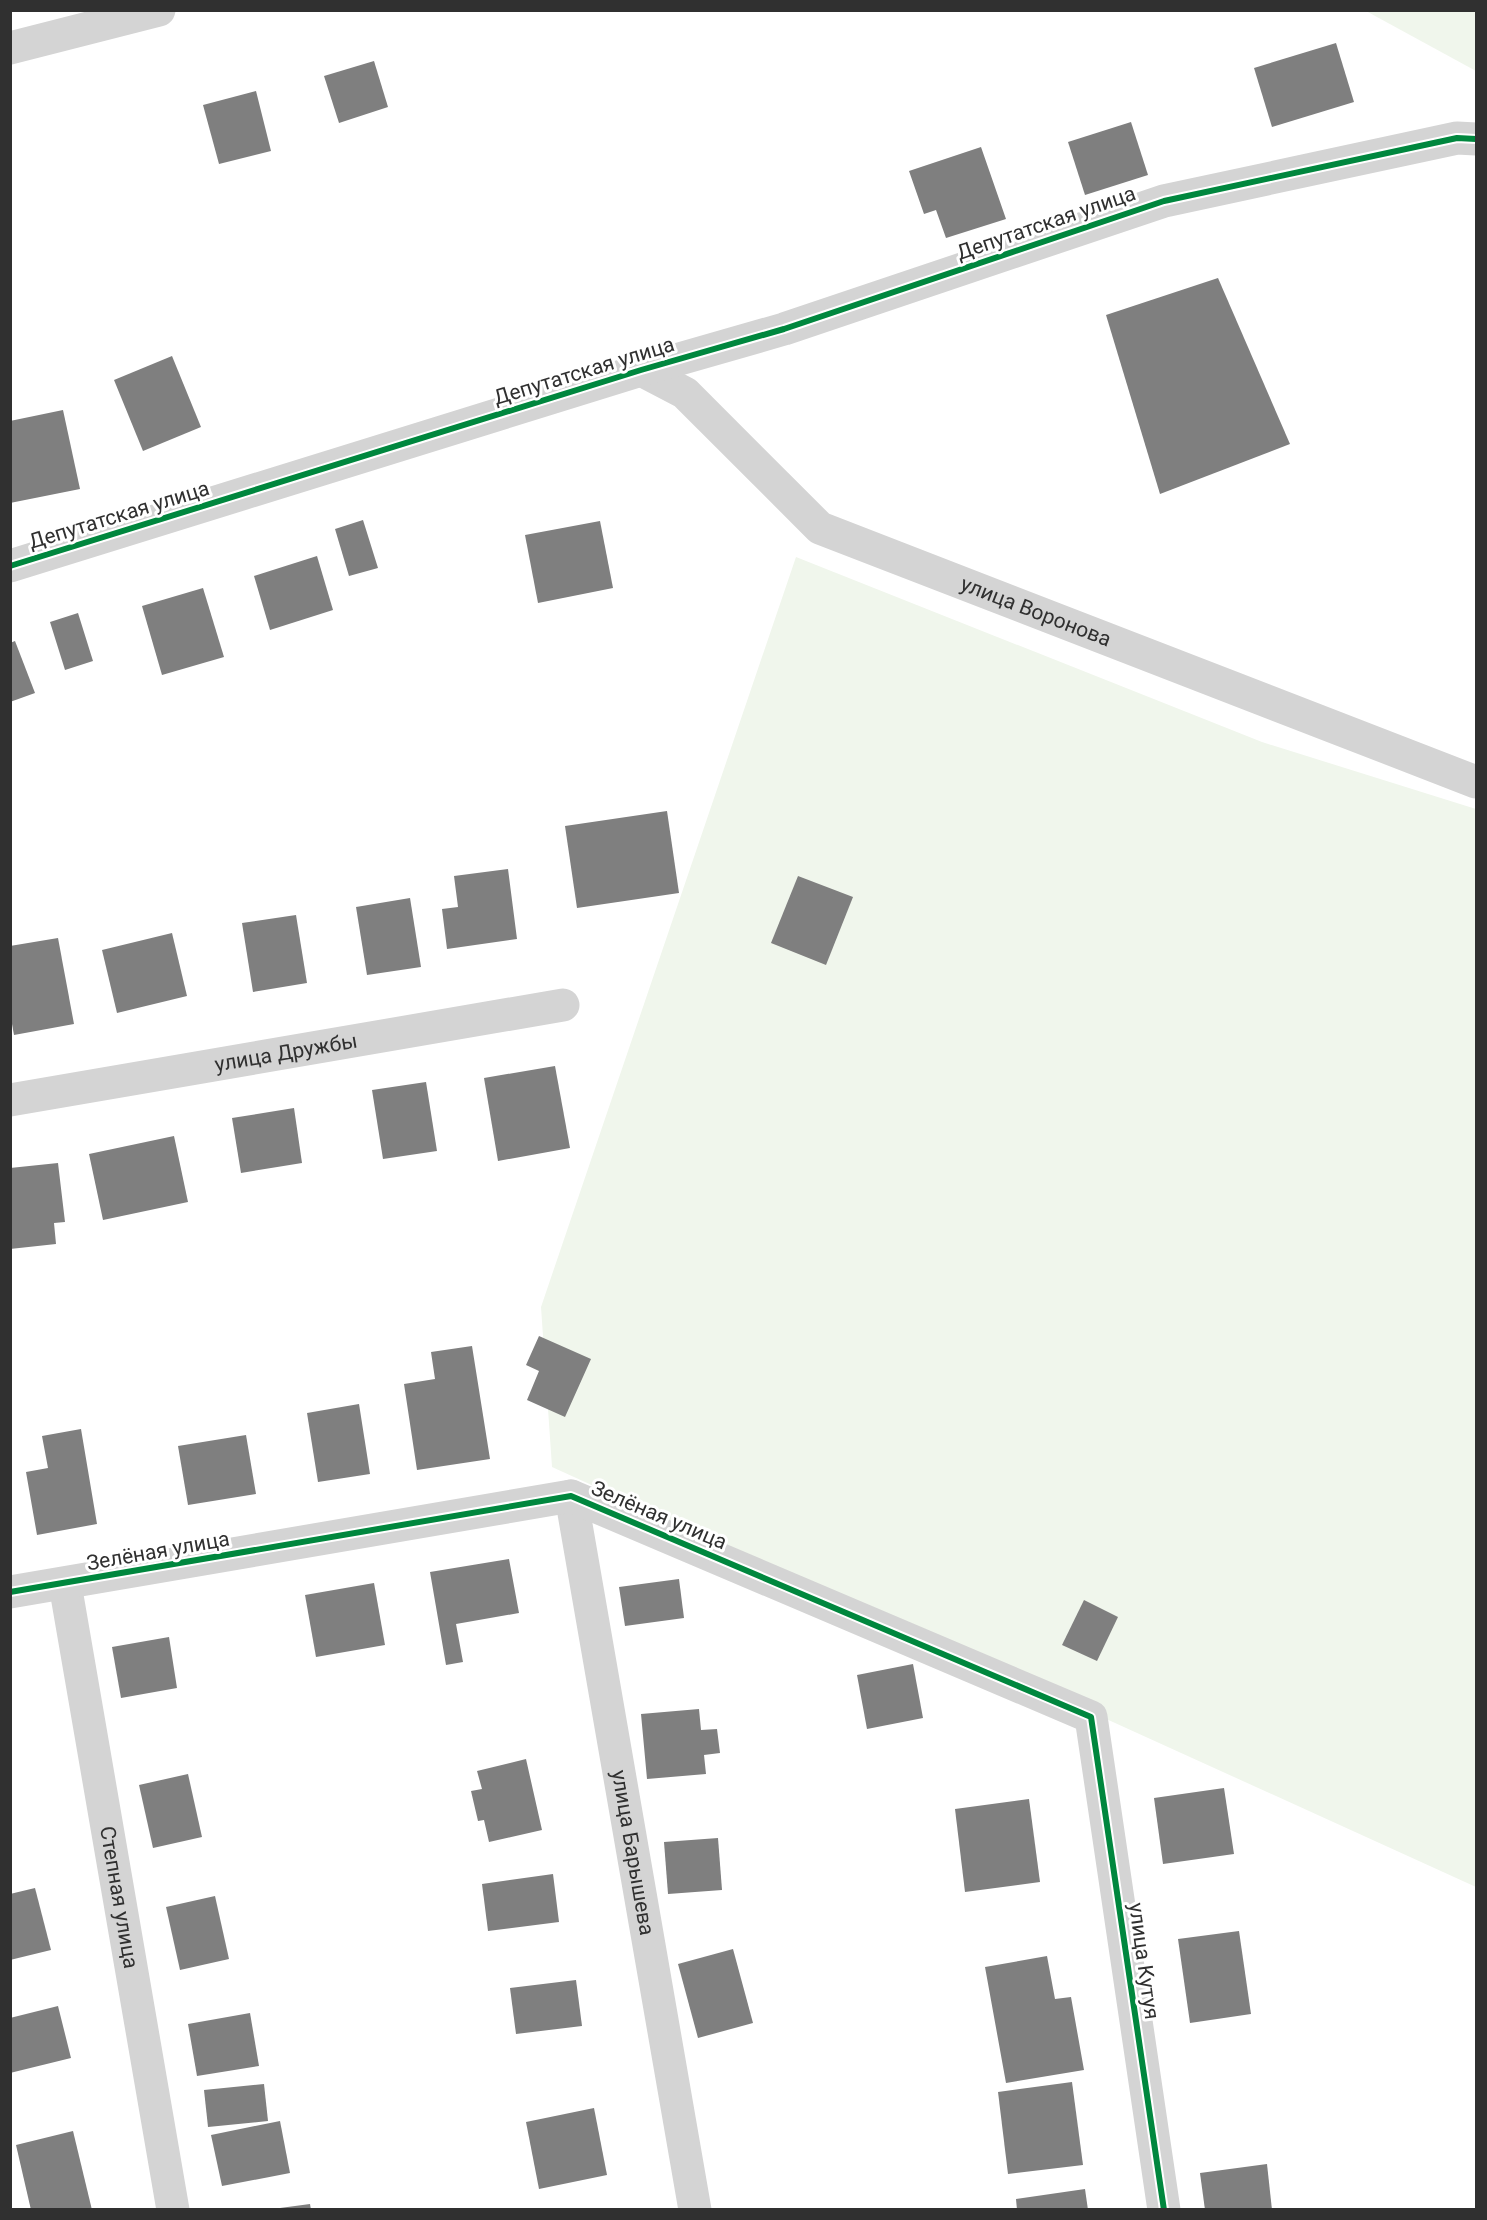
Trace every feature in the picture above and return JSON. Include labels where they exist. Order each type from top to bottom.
[{"type":"street","points":[[10,48],[159,10]]},
{"type":"street","name":"Депутатская улица","points":[[10,566],[641,370],[784,329],[1164,201],[1467,138]]},
{"type":"street","name":"улица Воронова","points":[[641,370],[685,393],[820,528],[1476,782]]},
{"type":"street","name":"улица Дружбы","points":[[10,1100],[563,1005]]},
{"type":"street","name":"Зелёная улица","points":[[10,1592],[571,1496],[1091,1717]]},
{"type":"street","name":"улица Барышева","points":[[571,1496],[695,2210]]},
{"type":"street","name":"Степная улица","points":[[65,1584],[173,2210]]},
{"type":"street","name":"улица Кутуя","points":[[1091,1717],[1164,2210]]},
{"type":"shaded area","points":[[1366,11],[1476,11],[1476,71]]},
{"type":"shaded area","points":[[796,557],[1262,742],[1476,809],[1476,1887],[552,1467],[541,1307]]},
{"type":"building","points":[[1336,43],[1354,102],[1272,127],[1254,68]]},
{"type":"building","points":[[374,61],[388,107],[339,123],[324,76]]},
{"type":"building","points":[[256,91],[271,151],[219,164],[203,105]]},
{"type":"building","points":[[1131,122],[1148,175],[1085,195],[1068,142]]},
{"type":"building","points":[[981,147],[1006,219],[946,238],[936,210],[924,214],[909,171]]},
{"type":"building","points":[[1218,278],[1290,444],[1160,494],[1106,315]]},
{"type":"building","points":[[172,356],[201,427],[143,451],[114,380]]},
{"type":"building","points":[[63,410],[80,489],[10,503],[10,421]]},
{"type":"building","points":[[363,520],[378,568],[349,576],[335,529]]},
{"type":"building","points":[[600,521],[613,588],[538,603],[525,535]]},
{"type":"building","points":[[317,556],[333,610],[270,630],[254,576]]},
{"type":"building","points":[[203,588],[224,657],[162,675],[142,606]]},
{"type":"building","points":[[78,613],[93,661],[65,670],[50,622]]},
{"type":"building","points":[[15,641],[35,693],[10,702],[10,643]]},
{"type":"building","points":[[667,811],[679,893],[577,908],[565,826]]},
{"type":"building","points":[[508,869],[517,939],[447,949],[442,909],[458,907],[454,876]]},
{"type":"building","points":[[798,876],[853,897],[826,965],[771,943]]},
{"type":"building","points":[[410,898],[421,967],[367,975],[356,907]]},
{"type":"building","points":[[296,915],[307,983],[253,992],[242,923]]},
{"type":"building","points":[[172,933],[187,996],[117,1013],[102,950]]},
{"type":"building","points":[[58,938],[74,1024],[14,1035],[10,1013],[10,946]]},
{"type":"building","points":[[555,1066],[570,1148],[498,1161],[484,1078]]},
{"type":"building","points":[[426,1082],[437,1151],[383,1159],[372,1090]]},
{"type":"building","points":[[294,1108],[302,1163],[241,1173],[232,1118]]},
{"type":"building","points":[[174,1136],[188,1202],[103,1220],[89,1154]]},
{"type":"building","points":[[58,1163],[65,1222],[54,1223],[56,1244],[10,1249],[10,1168]]},
{"type":"building","points":[[539,1336],[591,1359],[565,1417],[527,1400],[539,1371],[526,1365]]},
{"type":"building","points":[[472,1346],[490,1459],[417,1470],[404,1384],[435,1379],[431,1352]]},
{"type":"building","points":[[359,1404],[370,1474],[318,1482],[307,1413]]},
{"type":"building","points":[[81,1429],[97,1524],[37,1535],[26,1472],[48,1468],[42,1436]]},
{"type":"building","points":[[246,1435],[256,1494],[188,1505],[178,1446]]},
{"type":"building","points":[[509,1559],[519,1613],[456,1624],[463,1662],[446,1665],[430,1572]]},
{"type":"building","points":[[679,1579],[684,1618],[625,1626],[619,1587]]},
{"type":"building","points":[[374,1583],[385,1645],[316,1657],[305,1595]]},
{"type":"building","points":[[1084,1600],[1118,1617],[1097,1661],[1062,1645]]},
{"type":"building","points":[[169,1637],[177,1688],[121,1698],[112,1647]]},
{"type":"building","points":[[913,1664],[923,1718],[867,1729],[857,1675]]},
{"type":"building","points":[[699,1709],[701,1730],[717,1729],[720,1753],[704,1755],[706,1774],[647,1779],[641,1714]]},
{"type":"building","points":[[526,1759],[542,1830],[489,1842],[484,1820],[478,1821],[471,1791],[482,1789],[477,1771]]},
{"type":"building","points":[[188,1774],[202,1837],[153,1848],[139,1785]]},
{"type":"building","points":[[1224,1788],[1234,1854],[1163,1864],[1154,1798]]},
{"type":"building","points":[[1029,1799],[1040,1882],[965,1892],[955,1809]]},
{"type":"building","points":[[718,1838],[722,1890],[668,1894],[664,1842]]},
{"type":"building","points":[[553,1874],[559,1922],[488,1931],[482,1884]]},
{"type":"building","points":[[35,1888],[51,1950],[10,1960],[10,1894]]},
{"type":"building","points":[[215,1896],[229,1959],[180,1970],[166,1907]]},
{"type":"building","points":[[1239,1931],[1251,2014],[1190,2023],[1178,1939]]},
{"type":"building","points":[[733,1949],[753,2023],[698,2038],[678,1964]]},
{"type":"building","points":[[1047,1956],[1055,1999],[1071,1997],[1084,2070],[1006,2083],[985,1967]]},
{"type":"building","points":[[576,1980],[582,2026],[516,2034],[510,1988]]},
{"type":"building","points":[[58,2006],[71,2058],[10,2073],[10,2018]]},
{"type":"building","points":[[250,2013],[259,2066],[197,2076],[188,2024]]},
{"type":"building","points":[[1072,2082],[1083,2165],[1008,2174],[998,2092]]},
{"type":"building","points":[[264,2084],[268,2121],[208,2127],[204,2090]]},
{"type":"building","points":[[594,2108],[607,2175],[539,2189],[526,2122]]},
{"type":"building","points":[[280,2121],[290,2173],[222,2186],[211,2135]]},
{"type":"building","points":[[73,2131],[92,2210],[31,2210],[16,2145]]},
{"type":"building","points":[[1267,2164],[1272,2210],[1205,2210],[1200,2173]]},
{"type":"building","points":[[1085,2189],[1088,2210],[1017,2210],[1016,2199]]},
{"type":"building","points":[[310,2204],[311,2210],[280,2210],[280,2208]]},
{"type":"cycle path","points":[[10,566],[641,370],[784,329],[1164,201],[1457,138],[1476,139]]},
{"type":"cycle path","points":[[10,1592],[571,1496],[1091,1717],[1164,2210]]}]
